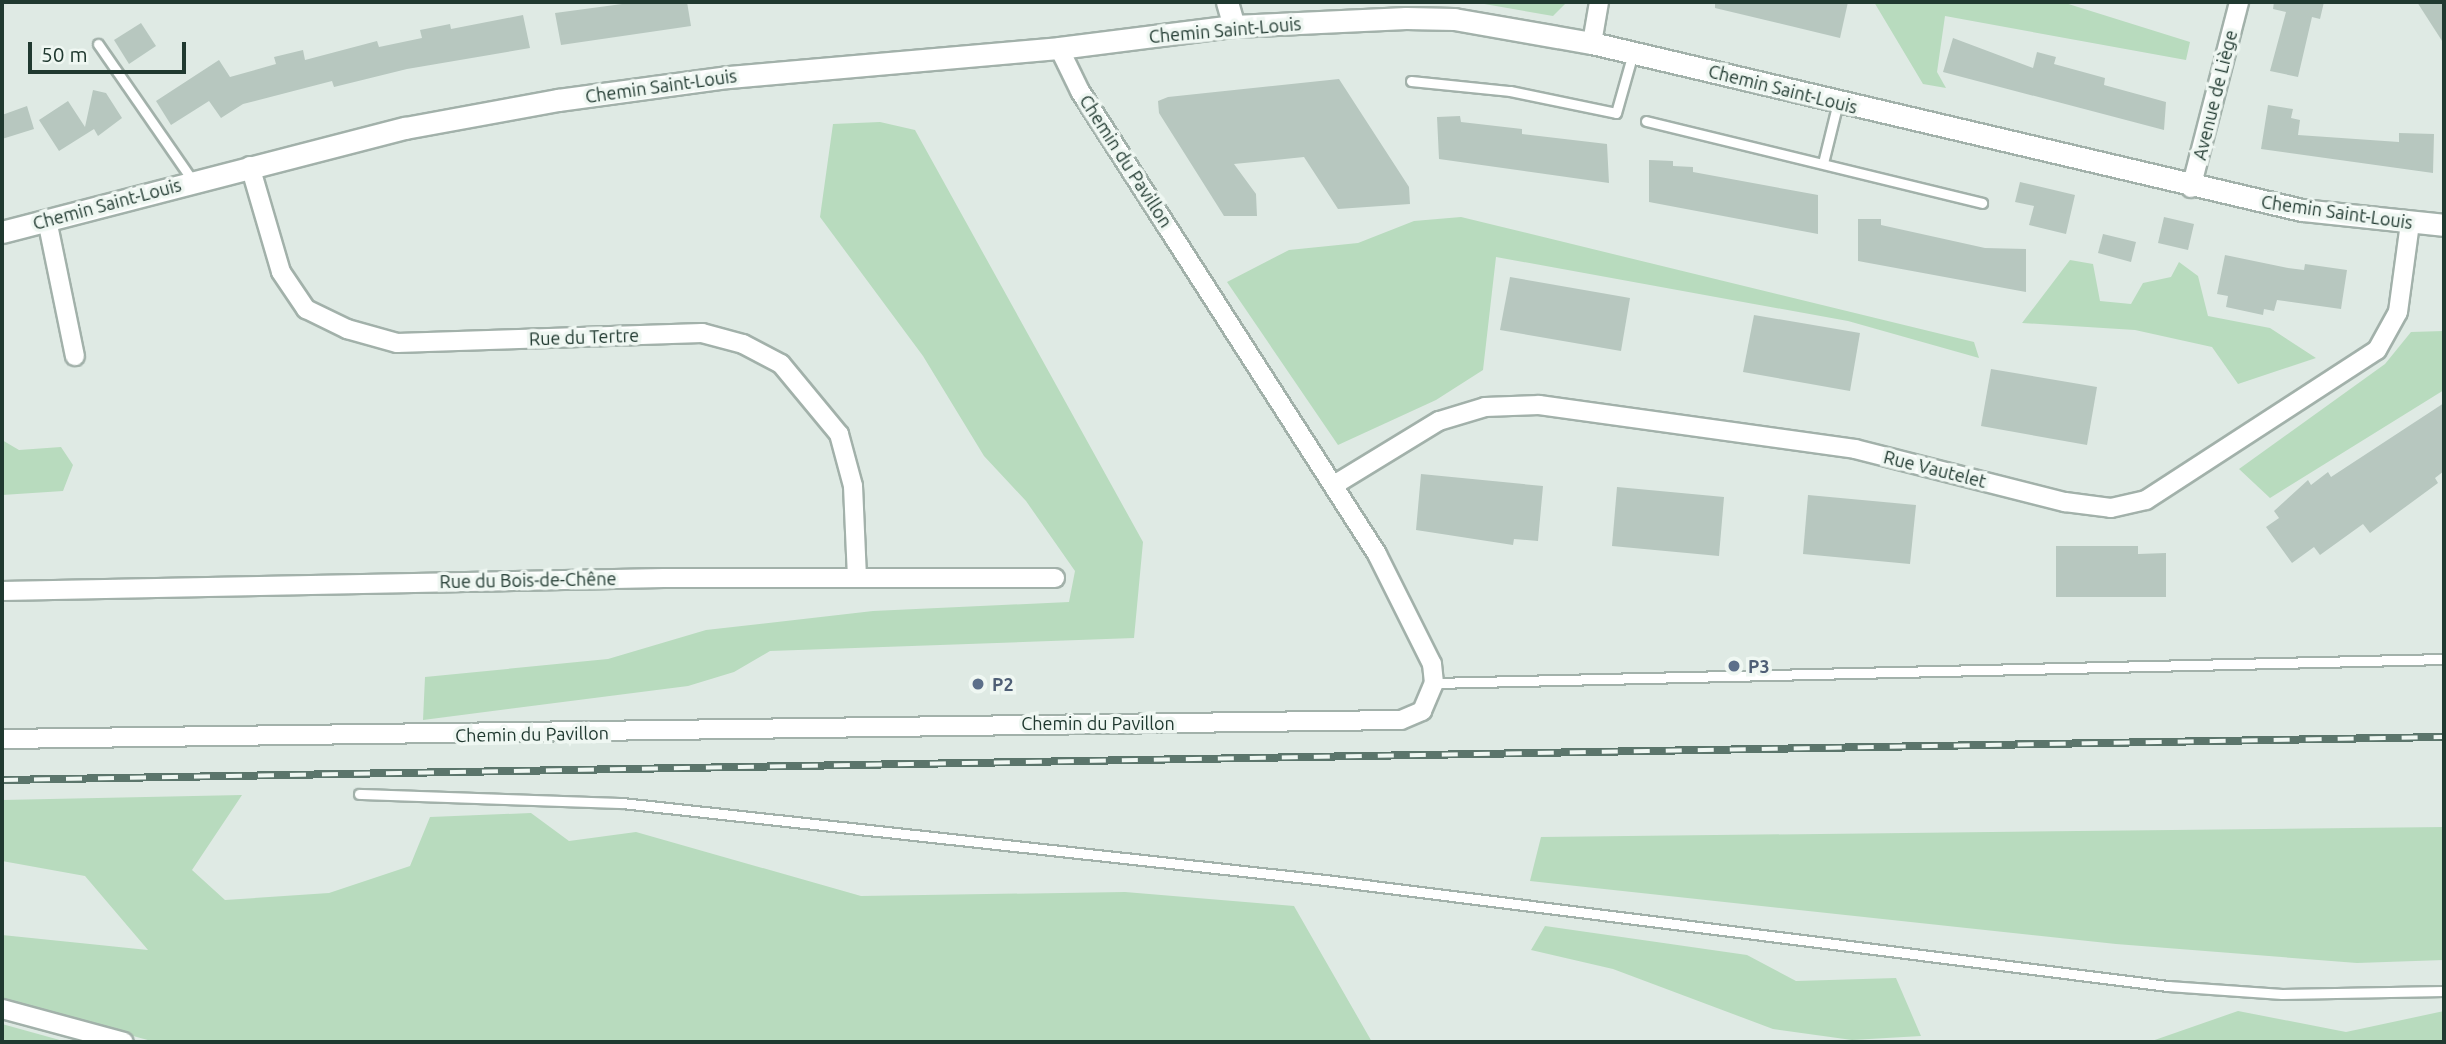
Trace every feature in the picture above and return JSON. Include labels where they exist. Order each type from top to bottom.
[{"type":"street","points":[[1227,2],[1234,26]]},
{"type":"street","points":[[1592,43],[1599,2]]},
{"type":"street","name":"Avenue de Liège","points":[[2191,188],[2239,2]]},
{"type":"street","name":"Chemin Saint-Louis","points":[[2,232],[405,128],[558,100],[728,77],[1059,48],[1234,26],[1454,19],[1592,43],[2191,188],[2302,210],[2444,225]]},
{"type":"street","name":"Chemin du Pavillon","points":[[2,739],[1401,720],[1422,711],[1434,683],[1412,617],[1334,485],[1080,91],[1059,48]]},
{"type":"street","name":"Rue du Tertre","points":[[250,166],[281,272],[306,309],[347,329],[397,343],[702,333],[743,344],[781,364],[839,434],[853,486],[857,576]]},
{"type":"street","points":[[47,220],[75,356]]},
{"type":"street","name":"Rue Vautelet","points":[[1334,485],[1440,421],[1485,407],[1539,405],[1855,449],[2065,502],[2111,508],[2146,500],[2377,350],[2398,312],[2410,223]]},
{"type":"street","name":"Rue du Bois-de-Chêne","points":[[2,591],[857,576],[1055,578]]},
{"type":"street","points":[[2,1009],[124,1042]]},
{"type":"lane","points":[[98,44],[193,181]]},
{"type":"lane","points":[[1411,81],[1510,90],[1616,113],[1633,53]]},
{"type":"lane","points":[[1823,163],[1838,102]]},
{"type":"lane","points":[[1646,121],[1982,203]]},
{"type":"lane","points":[[1434,683],[2444,659]]},
{"type":"lane","points":[[359,794],[622,803],[1325,880],[2168,986],[2282,994],[2444,991]]},
{"type":"green space","points":[[1473,2],[1567,2],[1553,16]]},
{"type":"green space","points":[[1874,2],[2062,2],[2190,42],[2186,60],[1945,16],[1937,72],[1946,88],[1923,84]]},
{"type":"green space","points":[[880,122],[915,130],[1143,542],[1134,638],[770,651],[734,672],[688,686],[423,720],[425,677],[608,659],[706,630],[873,611],[1069,602],[1075,571],[1026,501],[984,456],[923,356],[820,217],[833,124]]},
{"type":"green space","points":[[1461,217],[1974,342],[1979,358],[1848,321],[1496,257],[1483,370],[1436,400],[1338,445],[1227,282],[1289,250],[1358,243],[1414,221]]},
{"type":"green space","points":[[2070,260],[2093,264],[2100,301],[2131,304],[2143,283],[2171,277],[2179,262],[2198,276],[2208,316],[2270,328],[2316,358],[2238,384],[2212,347],[2135,330],[2022,323]]},
{"type":"green space","points":[[2444,331],[2444,390],[2270,498],[2239,469],[2385,364],[2411,332]]},
{"type":"green space","points":[[2,440],[19,450],[61,447],[73,465],[63,491],[2,495]]},
{"type":"green space","points":[[242,795],[192,870],[225,900],[329,893],[410,866],[430,817],[531,813],[569,841],[636,832],[861,896],[1125,892],[1294,906],[1372,1042],[155,1042],[2,1000],[2,935],[148,950],[85,876],[2,861],[2,800]]},
{"type":"green space","points":[[2444,827],[2444,960],[2357,963],[2116,944],[1530,881],[1541,837]]},
{"type":"green space","points":[[1545,926],[1747,955],[1796,981],[1896,978],[1921,1036],[1852,1040],[1773,1029],[1613,969],[1531,950]]},
{"type":"green space","points":[[2238,1011],[2346,1032],[2444,1011],[2444,1042],[2149,1042]]},
{"type":"green space","points":[[2,1024],[67,1042],[2,1042]]},
{"type":"building","points":[[637,2],[687,2],[691,26],[561,45],[555,13]]},
{"type":"building","points":[[1715,2],[1848,2],[1840,38],[1715,8]]},
{"type":"building","points":[[2274,2],[2324,2],[2320,19],[2312,17],[2298,77],[2270,71],[2286,12],[2273,9]]},
{"type":"building","points":[[2417,2],[2444,2],[2444,44]]},
{"type":"building","points":[[523,15],[530,48],[407,69],[334,87],[332,81],[243,104],[221,118],[209,101],[171,125],[156,101],[219,60],[230,77],[276,64],[274,57],[303,50],[305,60],[377,41],[379,47],[422,38],[420,30],[450,24],[451,29]]},
{"type":"building","points":[[141,23],[156,46],[129,64],[114,40]]},
{"type":"building","points":[[1953,38],[2033,68],[2037,52],[2056,57],[2054,64],[2105,78],[2104,85],[2166,102],[2164,130],[1943,72]]},
{"type":"building","points":[[1339,79],[1409,187],[1410,204],[1338,209],[1304,157],[1234,164],[1256,194],[1257,216],[1224,216],[1159,113],[1158,101],[1168,97]]},
{"type":"building","points":[[93,90],[106,93],[122,118],[98,136],[94,129],[59,151],[39,120],[68,101],[85,127]]},
{"type":"building","points":[[2268,105],[2293,109],[2291,118],[2300,120],[2298,135],[2399,142],[2399,133],[2434,134],[2433,173],[2261,149]]},
{"type":"building","points":[[27,106],[34,129],[2,139],[2,115]]},
{"type":"building","points":[[1460,116],[1461,122],[1522,129],[1522,134],[1607,144],[1609,183],[1439,159],[1437,117]]},
{"type":"building","points":[[1649,160],[1673,161],[1673,166],[1693,167],[1693,172],[1818,195],[1818,234],[1649,202]]},
{"type":"building","points":[[2020,182],[2075,195],[2066,234],[2029,225],[2034,206],[2015,202]]},
{"type":"building","points":[[2164,217],[2194,224],[2188,250],[2158,243]]},
{"type":"building","points":[[1858,219],[1881,219],[1881,225],[1985,248],[2026,249],[2026,292],[1858,261]]},
{"type":"building","points":[[2103,234],[2136,242],[2131,262],[2098,253]]},
{"type":"building","points":[[2225,255],[2304,270],[2305,264],[2347,270],[2341,309],[2277,300],[2274,311],[2264,309],[2263,315],[2226,307],[2228,296],[2217,294]]},
{"type":"building","points":[[1510,277],[1630,298],[1621,351],[1500,330]]},
{"type":"building","points":[[1754,315],[1860,333],[1850,391],[1743,372]]},
{"type":"building","points":[[1991,369],[2097,387],[2087,445],[1981,426]]},
{"type":"building","points":[[2444,403],[2444,471],[2435,478],[2438,483],[2370,533],[2363,524],[2320,555],[2314,547],[2292,563],[2266,527],[2279,518],[2274,511],[2308,480],[2311,485],[2328,472],[2331,477]]},
{"type":"building","points":[[1421,474],[1543,486],[1538,541],[1514,539],[1513,545],[1416,530]]},
{"type":"building","points":[[1617,487],[1724,497],[1719,556],[1612,546]]},
{"type":"building","points":[[1808,495],[1916,505],[1910,564],[1803,554]]},
{"type":"building","points":[[2056,546],[2138,546],[2138,554],[2166,553],[2166,597],[2056,597]]},
{"type":"railway","points":[[2,780],[2444,737]]},
{"type":"place","name":"P3","points":[[1734,666]]},
{"type":"place","name":"P2","points":[[978,684]]}]
